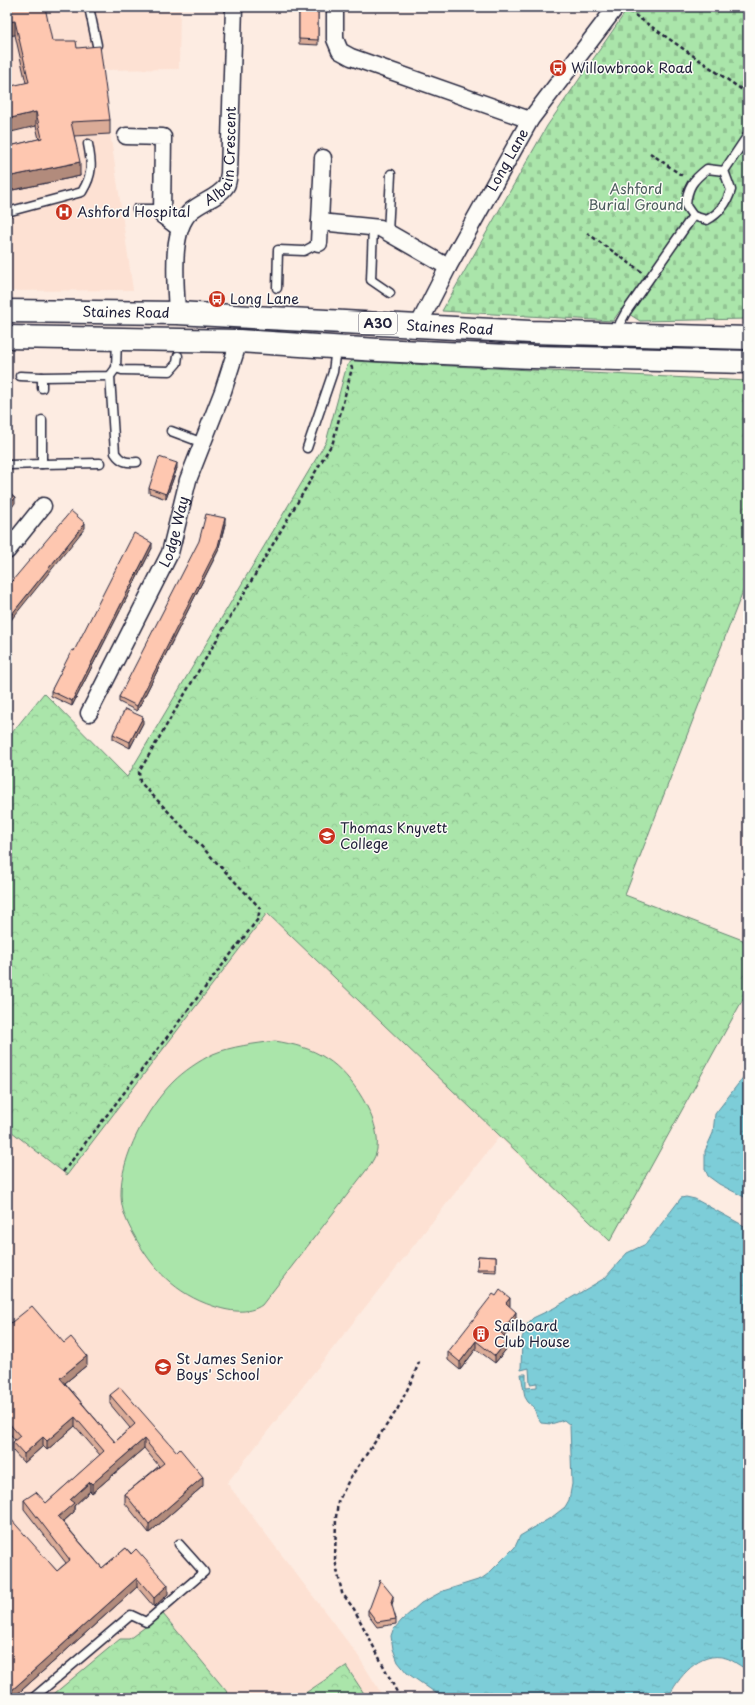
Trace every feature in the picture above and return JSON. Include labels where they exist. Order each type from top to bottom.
[{"type":"highway","name":"Staines Road","points":[[7,311],[177,313],[530,332],[748,338]]},
{"type":"highway","name":"Staines Road","points":[[7,337],[239,341],[343,355],[533,357],[748,362]]},
{"type":"street","name":"Albain Crescent","points":[[177,313],[176,261],[179,228],[190,211],[226,186],[229,174],[234,7]]},
{"type":"street","points":[[336,7],[335,39],[340,51],[350,57],[530,120]]},
{"type":"street","name":"Long Lane","points":[[421,326],[422,318],[448,267],[530,120],[616,7]]},
{"type":"street","points":[[126,136],[163,137],[162,214],[179,228]]},
{"type":"street","points":[[319,242],[323,158]]},
{"type":"street","points":[[320,222],[380,228],[448,267]]},
{"type":"street","name":"Lodge Way","points":[[89,714],[170,553],[188,480],[223,391],[239,341]]},
{"type":"street","points":[[7,551],[43,506]]},
{"type":"lane","points":[[89,7],[97,45]]},
{"type":"lane","points":[[724,171],[748,135]]},
{"type":"lane","points":[[7,212],[82,192],[89,181],[92,162],[88,144]]},
{"type":"lane","points":[[707,169],[724,171],[731,190],[724,207],[707,220],[693,216],[686,206],[687,190],[699,175],[707,169]]},
{"type":"lane","points":[[388,233],[391,174]]},
{"type":"lane","points":[[137,209],[162,209]]},
{"type":"lane","points":[[619,334],[620,323],[626,312],[693,216]]},
{"type":"lane","points":[[373,227],[370,280],[390,293]]},
{"type":"lane","points":[[276,288],[278,250],[304,251],[319,242]]},
{"type":"lane","points":[[117,338],[116,368],[110,376],[115,453],[118,458],[127,463],[137,462]]},
{"type":"lane","points":[[307,448],[333,372],[343,355]]},
{"type":"lane","points":[[116,368],[122,370],[170,371],[177,363],[178,356]]},
{"type":"lane","points":[[20,376],[110,376]]},
{"type":"lane","points":[[42,377],[42,388]]},
{"type":"lane","points":[[42,420],[42,464]]},
{"type":"lane","points":[[171,431],[203,443]]},
{"type":"lane","points":[[9,465],[100,463]]},
{"type":"lane","points":[[33,1698],[131,1615],[146,1622],[204,1572],[179,1544]]},
{"type":"path","points":[[624,7],[748,94]]},
{"type":"path","points":[[650,153],[692,183]]},
{"type":"path","points":[[587,233],[650,278]]},
{"type":"path","points":[[64,1172],[258,919],[260,908],[140,782],[139,772],[333,442],[352,368],[343,355]]},
{"type":"path","points":[[400,1698],[354,1609],[342,1593],[335,1560],[336,1517],[338,1502],[350,1478],[397,1410],[413,1378],[420,1358]]},
{"type":"shaded area","name":"Ashford Hospital","points":[[7,7],[180,7],[179,69],[101,70],[133,290],[7,291]]},
{"type":"shaded area","name":"Thomas Knyvett College","points":[[352,361],[748,381],[748,578],[625,895],[748,942],[748,990],[610,1241],[499,1137],[227,1483],[357,1654],[384,1698],[7,1698],[7,739],[44,693],[127,777],[326,442],[347,365]]},
{"type":"green space","name":"Ashford Burial Ground","points":[[629,7],[748,7],[748,319],[640,321],[621,309],[613,321],[442,311],[547,126]]},
{"type":"green space","name":"Thomas Knyvett College","points":[[352,361],[748,381],[748,578],[625,895],[748,942],[748,990],[610,1241],[267,913],[67,1175],[7,1128],[7,739],[44,693],[127,777],[326,442],[347,365]]},
{"type":"green space","points":[[275,1041],[295,1045],[315,1052],[327,1059],[346,1075],[369,1111],[377,1137],[377,1149],[375,1157],[368,1168],[262,1305],[251,1310],[231,1311],[213,1306],[188,1295],[166,1279],[157,1269],[131,1230],[123,1211],[121,1200],[122,1180],[130,1149],[145,1119],[163,1093],[177,1078],[192,1066],[220,1051],[251,1044]]},
{"type":"green space","points":[[163,1614],[232,1698],[49,1698],[120,1639],[129,1639]]},
{"type":"green space","points":[[346,1666],[367,1698],[298,1698]]},
{"type":"water","points":[[748,1071],[748,1199],[719,1184],[708,1176],[705,1169],[705,1151],[713,1133],[715,1114]]},
{"type":"water","points":[[686,1197],[695,1199],[748,1228],[748,1670],[726,1658],[707,1658],[698,1662],[684,1674],[677,1682],[668,1698],[443,1698],[407,1673],[398,1662],[393,1649],[391,1636],[393,1630],[421,1603],[443,1591],[481,1579],[488,1574],[515,1547],[520,1536],[552,1517],[565,1507],[569,1500],[572,1484],[570,1425],[564,1420],[551,1424],[541,1423],[537,1417],[534,1407],[525,1397],[521,1374],[526,1374],[526,1388],[537,1387],[537,1383],[530,1384],[529,1368],[521,1370],[522,1338],[528,1323],[533,1318],[554,1308],[605,1278],[627,1253],[646,1244],[681,1198]]},
{"type":"building","points":[[7,7],[45,7],[52,41],[76,41],[77,48],[100,46],[110,120],[71,122],[80,162],[7,177],[7,133],[10,146],[42,138],[36,112],[7,119],[7,87],[29,82],[15,21],[7,22]]},
{"type":"building","points":[[299,7],[318,7],[318,40],[299,39]]},
{"type":"building","points":[[159,457],[177,463],[166,494],[149,488]]},
{"type":"building","points":[[7,491],[15,498],[7,508]]},
{"type":"building","points":[[71,511],[85,523],[7,620],[7,587]]},
{"type":"building","points":[[206,514],[225,518],[218,546],[137,706],[119,697],[199,541]]},
{"type":"building","points":[[134,533],[152,543],[72,701],[51,691],[72,650],[74,651]]},
{"type":"building","points":[[125,709],[143,717],[130,742],[113,734]]},
{"type":"building","points":[[478,1256],[496,1257],[496,1269],[477,1269]]},
{"type":"building","name":"Sailboard Club House","points":[[500,1290],[510,1298],[506,1303],[516,1312],[501,1333],[508,1340],[495,1356],[476,1341],[460,1362],[448,1352],[493,1294],[496,1296]]},
{"type":"building","points":[[32,1306],[64,1343],[71,1337],[87,1356],[60,1378],[115,1442],[135,1424],[110,1395],[120,1387],[177,1452],[180,1449],[203,1477],[149,1524],[125,1494],[164,1463],[144,1439],[92,1484],[90,1482],[70,1500],[74,1503],[58,1517],[102,1568],[126,1548],[131,1554],[136,1549],[168,1585],[154,1598],[137,1578],[11,1691],[7,1687],[7,1519],[9,1517],[57,1571],[70,1560],[24,1500],[36,1492],[46,1503],[104,1451],[75,1417],[47,1441],[43,1437],[24,1454],[13,1442],[20,1436],[7,1421],[7,1326]]},
{"type":"building","points":[[380,1580],[393,1596],[391,1602],[396,1619],[377,1622],[368,1610]]},
{"type":"place","name":"Willowbrook Road","points":[[558,68]]},
{"type":"place","name":"Ashford Hospital","points":[[64,212]]},
{"type":"place","name":"Long Lane","points":[[217,299]]},
{"type":"place","name":"Thomas Knyvett College","points":[[327,836]]},
{"type":"place","name":"Sailboard Club House","points":[[481,1334]]},
{"type":"place","name":"St James Senior Boys' School","points":[[163,1367]]}]
